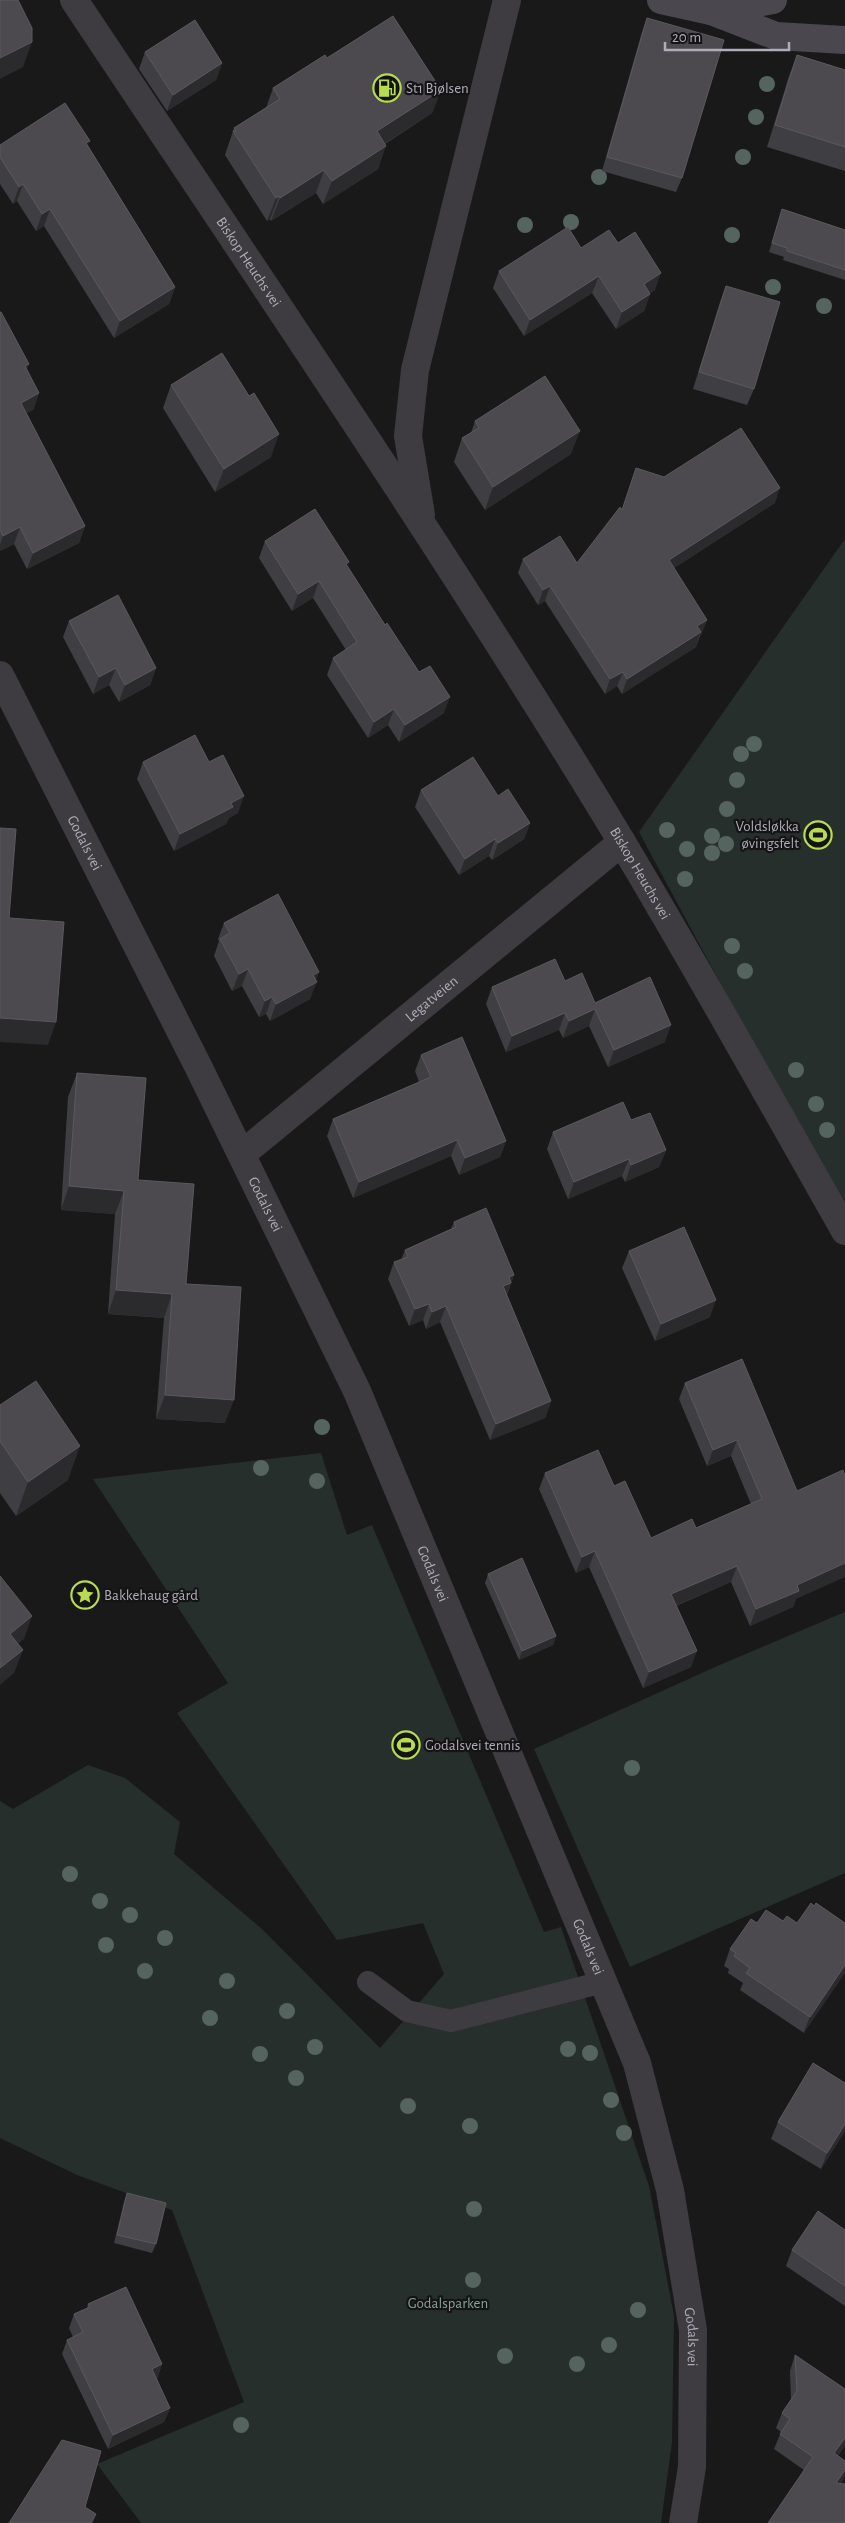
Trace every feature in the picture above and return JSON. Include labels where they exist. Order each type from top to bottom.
[{"type":"main road","points":[[661,0],[712,11],[776,36],[845,40]]},
{"type":"main road","points":[[712,11],[773,0]]},
{"type":"street","name":"Biskop Heuchs vei","points":[[74,0],[422,524],[622,842],[845,1231]]},
{"type":"street","name":"Biskop Heuchs vei","points":[[422,524],[408,436],[415,370],[507,0]]},
{"type":"street","name":"Godals vei","points":[[0,675],[242,1154],[358,1391],[637,2063],[670,2190],[693,2330],[692,2467],[683,2523]]},
{"type":"street","name":"Legatveien","points":[[242,1154],[622,842]]},
{"type":"lane","points":[[368,1982],[407,2012],[451,2021],[603,1982]]},
{"type":"green space","points":[[845,539],[845,1215],[639,832]]},
{"type":"green space","name":"Godalsparken","points":[[321,1453],[347,1535],[372,1525],[544,1932],[561,1927],[649,2186],[674,2316],[672,2442],[661,2523],[141,2523],[97,2464],[244,2402],[172,2210],[77,2175],[0,2138],[0,1801],[13,1809],[88,1765],[125,1778],[180,1822],[174,1854],[263,1930],[380,2048],[444,1974],[423,1923],[337,1940],[177,1713],[228,1683],[93,1479]]},
{"type":"green space","points":[[845,1612],[845,1873],[630,1967],[534,1749],[715,1667]]},
{"type":"building","points":[[0,0],[18,0],[32,28],[32,42],[0,58]]},
{"type":"building","points":[[393,16],[441,90],[377,131],[386,146],[332,181],[324,170],[280,198],[279,196],[276,198],[233,131],[236,130],[234,128],[280,99],[273,88],[325,55],[327,58]]},
{"type":"building","points":[[647,18],[724,40],[682,178],[607,157]]},
{"type":"building","points":[[195,20],[222,63],[173,95],[145,52]]},
{"type":"building","points":[[797,55],[845,70],[845,147],[775,125]]},
{"type":"building","points":[[65,103],[90,141],[86,143],[175,287],[120,321],[50,209],[42,214],[23,184],[19,187],[0,157],[0,145]]},
{"type":"building","points":[[782,209],[845,230],[845,270],[787,251],[787,248],[772,243]]},
{"type":"building","points":[[568,227],[581,248],[609,230],[618,243],[635,232],[661,273],[644,284],[650,294],[622,312],[599,276],[530,320],[499,271]]},
{"type":"building","points":[[726,286],[780,302],[754,389],[699,372]]},
{"type":"building","points":[[0,312],[29,364],[25,366],[39,393],[21,403],[85,526],[33,553],[20,527],[3,536],[0,529]]},
{"type":"building","points":[[222,353],[249,396],[254,393],[279,434],[224,469],[171,385]]},
{"type":"building","points":[[545,376],[580,431],[493,487],[462,438],[479,428],[475,421]]},
{"type":"building","points":[[741,428],[780,488],[669,560],[707,620],[697,626],[701,632],[627,679],[623,672],[610,679],[550,586],[543,590],[523,559],[560,536],[577,563],[620,507],[622,510],[636,468],[664,477]]},
{"type":"building","points":[[315,509],[349,562],[346,564],[385,625],[387,623],[419,672],[430,666],[450,697],[405,725],[394,709],[374,722],[333,658],[357,642],[319,581],[298,594],[265,541]]},
{"type":"building","points":[[118,595],[156,668],[125,685],[116,668],[99,677],[69,621]]},
{"type":"building","points":[[195,735],[209,762],[223,755],[244,796],[231,803],[233,807],[180,834],[143,762]]},
{"type":"building","points":[[473,757],[498,796],[508,789],[530,823],[498,843],[495,839],[465,859],[421,790]]},
{"type":"building","points":[[0,828],[16,829],[9,918],[64,922],[56,1022],[0,1018]]},
{"type":"building","points":[[278,894],[319,972],[313,975],[317,982],[276,1004],[272,997],[265,1001],[248,969],[239,974],[220,939],[230,933],[224,923]]},
{"type":"building","points":[[555,959],[565,981],[582,973],[595,1003],[650,977],[671,1025],[614,1050],[595,1009],[569,1021],[565,1013],[512,1036],[492,987]]},
{"type":"building","points":[[462,1037],[506,1141],[465,1158],[457,1140],[359,1182],[333,1119],[431,1077],[421,1055]]},
{"type":"building","points":[[77,1073],[146,1078],[138,1180],[194,1184],[186,1284],[241,1287],[234,1400],[165,1395],[172,1294],[116,1290],[124,1191],[69,1186]]},
{"type":"building","points":[[623,1102],[631,1120],[650,1113],[666,1150],[631,1165],[629,1159],[574,1182],[553,1132]]},
{"type":"building","points":[[486,1208],[514,1275],[509,1277],[511,1283],[503,1286],[551,1401],[496,1424],[446,1306],[432,1312],[429,1304],[415,1309],[394,1262],[408,1257],[405,1250],[456,1227],[454,1222]]},
{"type":"building","points":[[684,1227],[716,1300],[661,1324],[629,1251]]},
{"type":"building","points":[[742,1359],[797,1491],[843,1470],[845,1476],[845,1563],[797,1585],[799,1591],[756,1609],[737,1566],[671,1594],[697,1651],[649,1672],[595,1551],[582,1557],[545,1473],[598,1450],[614,1486],[625,1481],[651,1538],[692,1519],[696,1528],[762,1499],[737,1440],[713,1450],[685,1383]]},
{"type":"building","points":[[36,1381],[80,1446],[28,1482],[0,1441],[0,1405]]},
{"type":"building","points":[[522,1558],[556,1636],[522,1651],[488,1574]]},
{"type":"building","points":[[0,1576],[32,1616],[10,1634],[23,1650],[0,1668]]},
{"type":"building","points":[[811,1903],[814,1906],[816,1903],[845,1923],[845,1965],[810,2017],[746,1973],[750,1968],[734,1956],[736,1953],[730,1949],[751,1919],[757,1923],[766,1910],[783,1921],[787,1916],[797,1923]]},
{"type":"building","points":[[813,2063],[845,2083],[845,2124],[827,2153],[778,2122]]},
{"type":"building","points":[[127,2193],[166,2203],[156,2244],[117,2235]]},
{"type":"building","points":[[818,2211],[845,2230],[845,2286],[792,2250]]},
{"type":"building","points":[[126,2287],[162,2364],[152,2369],[170,2408],[113,2435],[67,2340],[83,2332],[74,2314],[90,2307],[88,2304]]},
{"type":"building","points":[[795,2355],[845,2389],[845,2438],[834,2453],[845,2461],[845,2470],[836,2483],[845,2484],[845,2523],[768,2523],[813,2457],[780,2434],[790,2419],[782,2413],[797,2391]]},
{"type":"building","points":[[62,2440],[101,2451],[85,2507],[96,2514],[91,2523],[9,2523]]},
{"type":"place","name":"St1 Bjølsen","points":[[387,88]]},
{"type":"place","name":"Voldsløkka øvingsfelt","points":[[818,835]]},
{"type":"place","name":"Bakkehaug gård","points":[[85,1595]]},
{"type":"place","name":"Godalsvei tennis","points":[[406,1745]]}]
